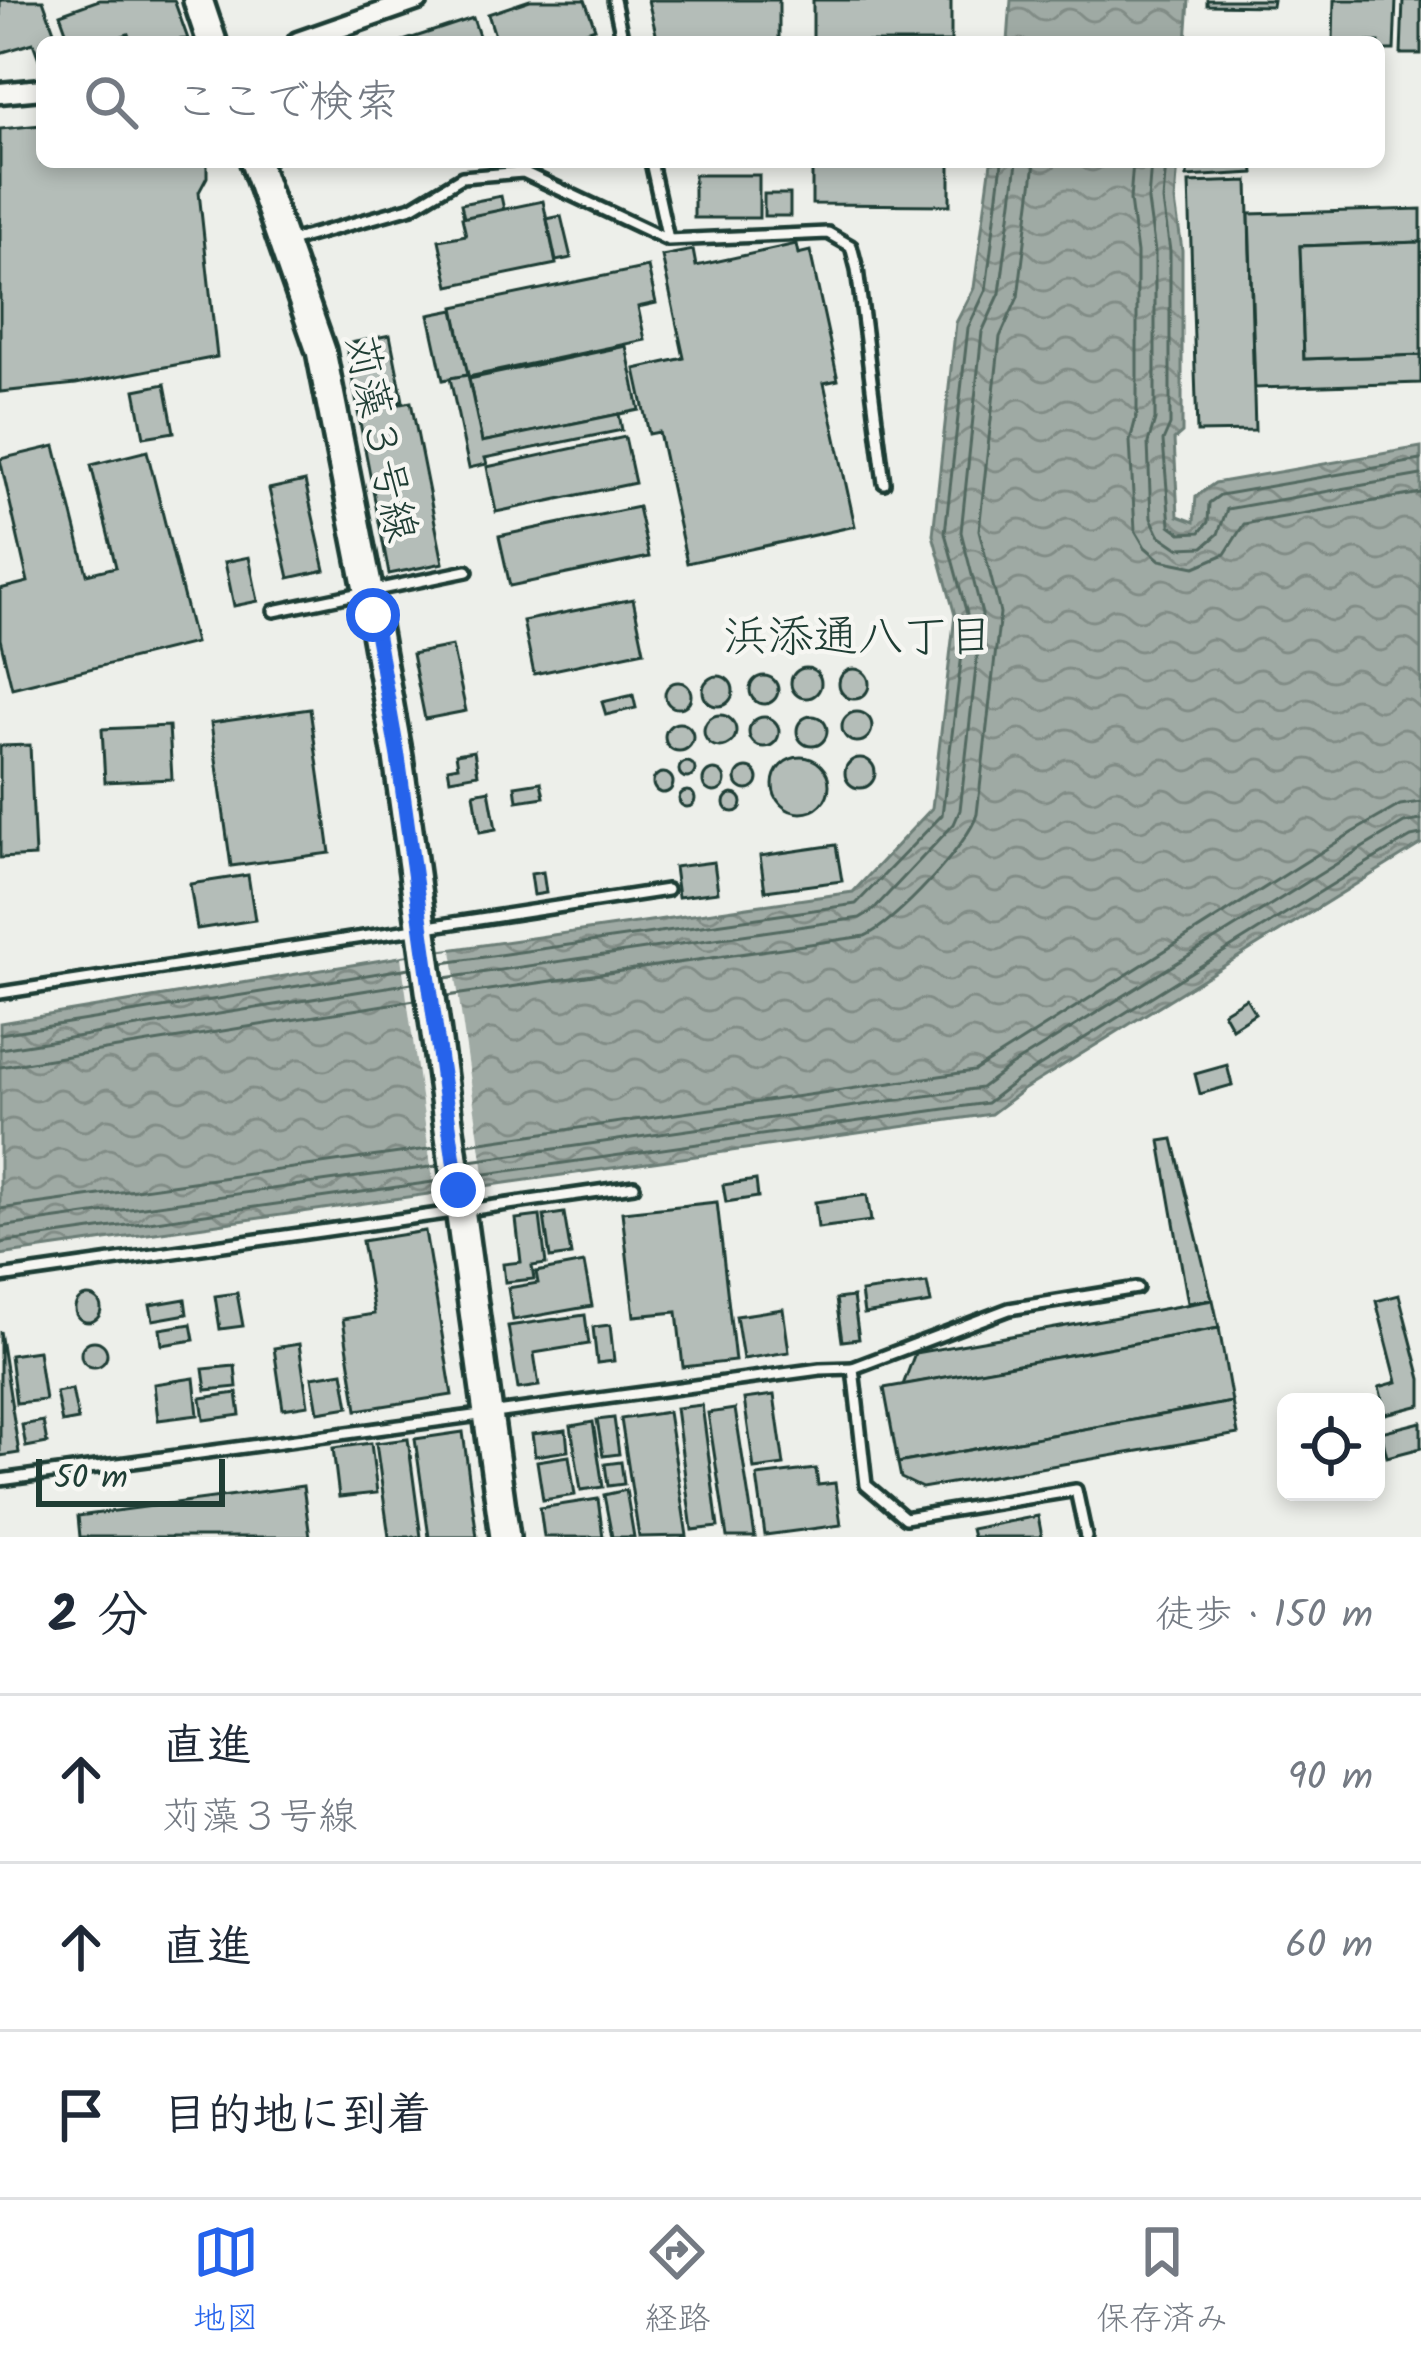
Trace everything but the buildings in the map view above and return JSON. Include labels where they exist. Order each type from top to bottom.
[{"type":"street","points":[[198,0],[210,36]]},
{"type":"street","points":[[315,36],[418,0]]},
{"type":"street","points":[[0,93],[36,90]]},
{"type":"street","name":"苅藻３号線","points":[[257,168],[321,352],[369,594],[398,757],[505,1537]]},
{"type":"lane","points":[[614,0],[622,36]]},
{"type":"lane","points":[[652,168],[668,240]]},
{"type":"lane","points":[[286,242],[412,207],[462,178],[523,172],[668,240],[828,233],[850,246],[857,269],[884,483]]},
{"type":"lane","points":[[274,611],[467,571]]},
{"type":"lane","points":[[0,993],[424,941],[667,890]]},
{"type":"lane","points":[[0,1277],[460,1202],[634,1186]]},
{"type":"lane","points":[[0,1480],[490,1412],[853,1368],[1009,1309],[1137,1288]]},
{"type":"lane","points":[[853,1368],[866,1485],[905,1518],[1076,1490],[1085,1537]]},
{"type":"water","points":[[1011,0],[1189,0],[1186,36],[1008,36]]},
{"type":"water","points":[[990,168],[1178,168],[1175,201],[1182,250],[1182,433],[1174,440],[1178,516],[1194,522],[1196,496],[1215,483],[1421,447],[1421,844],[991,1114],[0,1255],[0,1023],[406,956],[853,892],[932,808],[955,615],[933,535],[956,323],[974,288]]},
{"type":"pier","points":[[452,950],[486,1187],[435,1194],[401,957]]},
{"type":"district","name":"浜添通八丁目","points":[[858,639]]},
{"type":"route","points":[[373,615],[398,757],[458,1190]]}]
